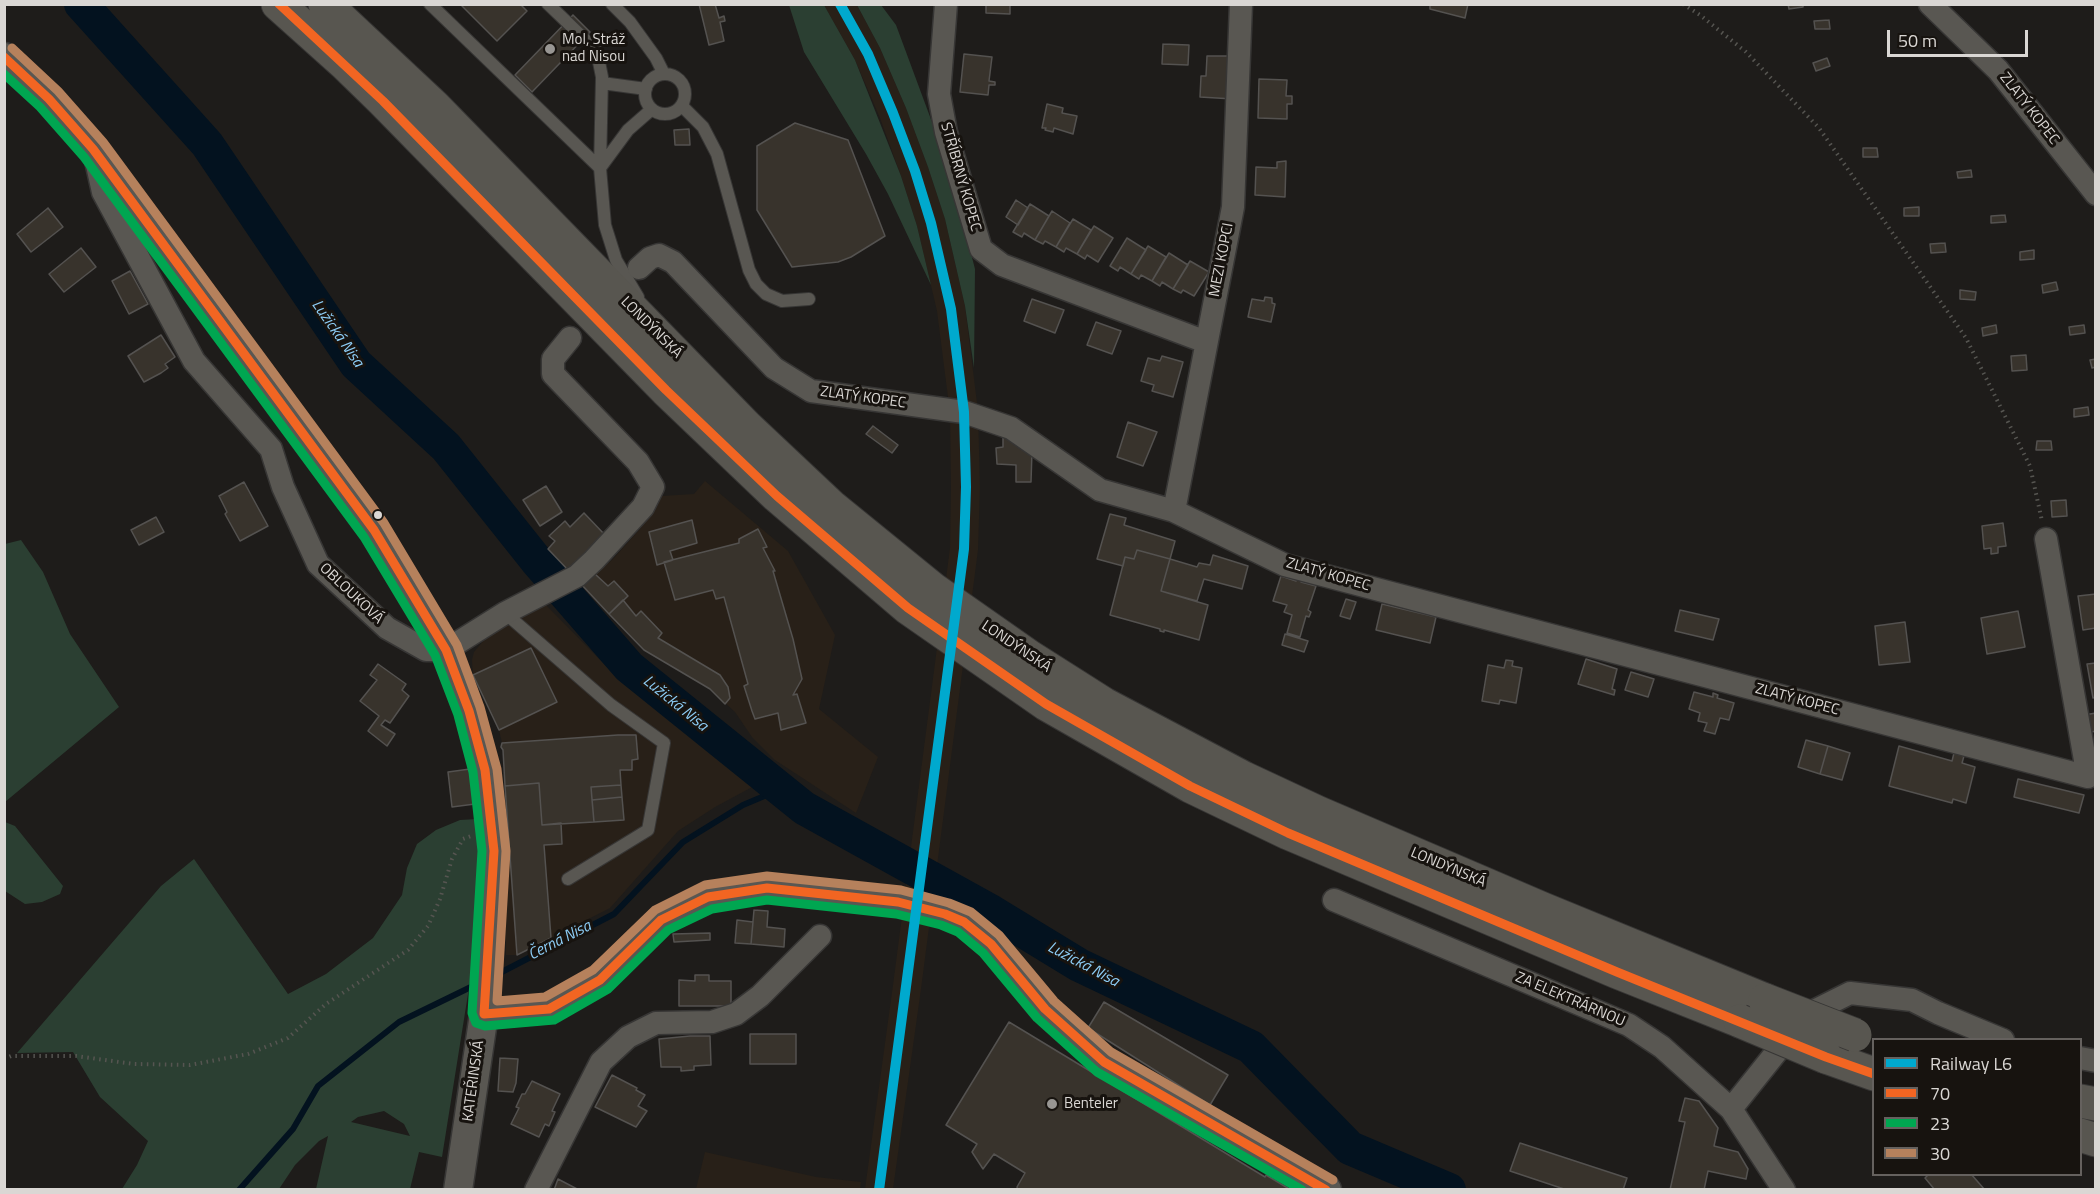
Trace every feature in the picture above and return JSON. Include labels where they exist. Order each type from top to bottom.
[{"type":"highway","name":"LONDÝNSKÁ","points":[[278,4],[391,108],[666,390],[777,496],[909,608],[1046,704],[1190,786],[1288,833],[1606,967],[1826,1057],[1872,1073]]},
{"type":"highway","name":"LONDÝNSKÁ","points":[[325,4],[434,106],[746,426],[831,506],[933,590],[1030,657],[1104,704],[1244,778],[1308,808],[1765,1000],[1864,1038]]},
{"type":"street","name":"STŘÍBRNÝ KOPEC","points":[[946,4],[939,94],[946,132],[981,249],[1002,265],[1206,342]]},
{"type":"street","name":"MEZI KOPCI","points":[[1174,511],[1233,207],[1241,4]]},
{"type":"street","name":"ZLATÝ KOPEC","points":[[1930,4],[1998,70],[2096,194]]},
{"type":"street","points":[[4,57],[49,99],[93,148],[374,530],[446,650],[469,711],[485,771],[492,829],[494,851],[483,1014],[549,1009],[600,980],[661,920],[708,897],[767,888],[898,902],[945,914],[964,922],[991,944],[1045,1009],[1104,1062],[1327,1190]]},
{"type":"street","name":"OBLOUKOVÁ","points":[[93,148],[103,192],[194,361],[271,449],[283,487],[318,564],[387,628],[426,650],[446,650]]},
{"type":"street","name":"ZLATÝ KOPEC","points":[[639,268],[650,258],[659,255],[673,262],[774,368],[811,391],[964,412],[1011,428],[1100,490],[1174,511],[1285,565],[2092,778],[2046,539]]},
{"type":"street","points":[[446,650],[505,613],[577,576],[643,507],[653,487],[638,462],[553,374],[553,358],[570,338]]},
{"type":"street","name":"ZA ELEKTRÁRNOU","points":[[1334,900],[1629,1025],[1662,1047],[1731,1109],[1784,1190]]},
{"type":"street","points":[[536,1190],[601,1062],[628,1037],[656,1023],[712,1022],[736,1014],[760,996],[820,936]]},
{"type":"street","points":[[1731,1109],[1806,1015],[1850,993],[1912,999],[1998,1038]]},
{"type":"street","name":"KATEŘINSKÁ","points":[[458,1190],[483,1014]]},
{"type":"lane","points":[[430,4],[600,168]]},
{"type":"lane","points":[[548,4],[595,49],[602,83],[600,168],[605,225],[616,260],[663,339]]},
{"type":"lane","points":[[612,4],[630,22],[656,58],[664,74]]},
{"type":"lane","points":[[664,74],[674,76],[684,86],[686,92],[682,106],[663,114],[652,109],[647,102],[646,89],[654,77],[664,74]]},
{"type":"lane","points":[[602,83],[646,89]]},
{"type":"lane","points":[[682,106],[703,127],[717,154],[749,270],[756,284],[766,294],[782,302],[809,299]]},
{"type":"lane","points":[[600,168],[628,130],[652,109]]},
{"type":"lane","points":[[505,613],[611,705],[664,743],[648,830],[568,879]]},
{"type":"path","points":[[1683,4],[1746,52],[1819,128],[1966,338],[2030,466],[2046,539]]},
{"type":"path","points":[[4,1059],[11,1056],[76,1056],[134,1064],[190,1065],[248,1054],[288,1038],[326,1004],[408,950],[428,926],[440,899],[452,859],[463,838],[492,829]]},
{"type":"shaded area","points":[[824,5],[857,5],[880,48],[906,108],[945,219],[965,306],[978,411],[980,487],[978,550],[893,1189],[865,1189],[950,548],[950,413],[937,311],[917,226],[880,118],[855,60]]},
{"type":"shaded area","points":[[705,481],[788,551],[835,635],[819,709],[878,757],[856,813],[775,760],[752,737],[735,712],[710,689],[644,650],[581,584],[612,560],[640,529],[662,496],[694,494]]},
{"type":"shaded area","points":[[541,600],[605,665],[686,724],[754,786],[715,807],[678,831],[610,908],[517,955],[506,955],[503,750],[499,730],[473,675],[472,660],[474,652],[490,633]]},
{"type":"shaded area","points":[[705,1152],[816,1177],[861,1182],[860,1189],[696,1189]]},
{"type":"green space","points":[[789,5],[824,5],[855,60],[901,176],[917,226],[931,285],[888,194],[804,52]]},
{"type":"green space","points":[[857,5],[881,5],[896,25],[949,168],[975,269],[974,368],[965,306],[945,219],[906,108],[880,48]]},
{"type":"green space","points":[[21,540],[43,572],[70,634],[119,707],[5,802],[5,544]]},
{"type":"green space","points":[[478,819],[486,854],[472,969],[442,1157],[419,1152],[410,1189],[316,1189],[328,1136],[319,1141],[295,1165],[279,1189],[122,1189],[148,1141],[100,1097],[73,1052],[17,1053],[161,886],[194,859],[288,994],[326,974],[373,938],[402,895],[407,868],[417,844],[436,830],[460,820]],"holes":[[[384,1111],[404,1124],[410,1136],[351,1122],[358,1117]]]},
{"type":"green space","points":[[5,822],[15,826],[63,886],[60,894],[42,902],[25,904],[5,891]]},
{"type":"building","points":[[460,4],[520,4],[527,11],[497,41]]},
{"type":"building","points":[[699,4],[715,4],[719,18],[724,16],[725,21],[720,22],[724,41],[709,45]]},
{"type":"building","points":[[986,4],[1010,4],[1010,14],[986,13]]},
{"type":"building","points":[[1430,4],[1468,4],[1465,18],[1430,9]]},
{"type":"building","points":[[1788,4],[1803,4],[1803,7],[1789,9]]},
{"type":"building","points":[[573,15],[590,32],[532,92],[515,75]]},
{"type":"building","points":[[1829,20],[1830,29],[1815,29],[1814,21]]},
{"type":"building","points":[[1163,44],[1189,45],[1188,65],[1162,64]]},
{"type":"building","points":[[964,54],[992,57],[989,81],[995,82],[995,85],[989,85],[988,95],[960,92]]},
{"type":"building","points":[[1207,56],[1234,56],[1233,99],[1200,97],[1201,76],[1206,76]]},
{"type":"building","points":[[1827,58],[1830,66],[1816,71],[1813,63]]},
{"type":"building","points":[[1259,79],[1287,80],[1286,96],[1292,96],[1292,104],[1287,104],[1287,119],[1258,118]]},
{"type":"building","points":[[1047,104],[1063,108],[1062,113],[1077,116],[1073,134],[1054,128],[1053,132],[1042,128]]},
{"type":"building","points":[[795,123],[848,140],[885,236],[851,257],[838,262],[792,267],[757,210],[757,146]]},
{"type":"building","points":[[689,129],[690,145],[675,145],[674,130]]},
{"type":"building","points":[[1863,148],[1877,148],[1878,157],[1863,157]]},
{"type":"building","points":[[1286,161],[1285,197],[1255,195],[1256,167],[1277,168],[1277,162]]},
{"type":"building","points":[[1971,170],[1972,177],[1958,178],[1957,172]]},
{"type":"building","points":[[1016,200],[1028,208],[1018,225],[1006,217]]},
{"type":"building","points":[[1030,204],[1049,216],[1035,240],[1024,233],[1022,237],[1013,232]]},
{"type":"building","points":[[1919,207],[1919,216],[1904,216],[1904,208]]},
{"type":"building","points":[[48,208],[63,227],[31,252],[17,234]]},
{"type":"building","points":[[1052,211],[1070,223],[1056,247],[1045,241],[1043,244],[1035,240]]},
{"type":"building","points":[[2005,215],[2006,222],[1991,223],[1991,216]]},
{"type":"building","points":[[1073,219],[1091,230],[1077,254],[1066,248],[1064,252],[1056,247]]},
{"type":"building","points":[[1094,226],[1113,238],[1098,262],[1087,255],[1085,259],[1077,254]]},
{"type":"building","points":[[1127,238],[1146,250],[1131,274],[1120,267],[1118,271],[1110,266]]},
{"type":"building","points":[[1945,243],[1946,252],[1931,253],[1930,244]]},
{"type":"building","points":[[1148,246],[1166,257],[1152,281],[1141,275],[1139,279],[1131,274]]},
{"type":"building","points":[[81,248],[96,267],[64,292],[49,274]]},
{"type":"building","points":[[2034,250],[2034,259],[2020,260],[2020,252]]},
{"type":"building","points":[[1169,253],[1188,265],[1173,289],[1162,282],[1160,286],[1152,281]]},
{"type":"building","points":[[1190,261],[1209,272],[1194,296],[1183,290],[1181,293],[1173,289]]},
{"type":"building","points":[[130,271],[148,304],[129,314],[112,281]]},
{"type":"building","points":[[2056,282],[2058,290],[2043,293],[2042,285]]},
{"type":"building","points":[[1960,290],[1976,292],[1975,300],[1960,299]]},
{"type":"building","points":[[1265,297],[1272,298],[1272,303],[1275,304],[1271,322],[1248,317],[1252,299],[1264,301]]},
{"type":"building","points":[[1032,299],[1064,310],[1055,333],[1024,321]]},
{"type":"building","points":[[1096,322],[1121,331],[1112,354],[1087,345]]},
{"type":"building","points":[[1996,325],[1997,333],[1983,336],[1982,328]]},
{"type":"building","points":[[2084,325],[2085,333],[2070,335],[2069,327]]},
{"type":"building","points":[[161,335],[175,357],[165,364],[168,368],[144,382],[128,356]]},
{"type":"building","points":[[2026,355],[2027,370],[2012,371],[2011,356]]},
{"type":"building","points":[[1162,356],[1183,362],[1173,397],[1152,391],[1154,385],[1141,381],[1148,358],[1160,361]]},
{"type":"building","points":[[2096,359],[2096,367],[2092,368],[2090,360]]},
{"type":"building","points":[[2088,407],[2089,415],[2074,417],[2074,409]]},
{"type":"building","points":[[1128,422],[1157,432],[1143,466],[1117,457]]},
{"type":"building","points":[[873,426],[898,445],[892,453],[866,434]]},
{"type":"building","points":[[1003,435],[1032,451],[1031,482],[1016,482],[1016,465],[997,464],[996,448],[1003,447]]},
{"type":"building","points":[[2037,441],[2051,441],[2052,450],[2036,450]]},
{"type":"building","points":[[244,482],[268,526],[240,541],[225,514],[227,512],[219,496]]},
{"type":"building","points":[[546,486],[562,512],[540,526],[523,500]]},
{"type":"building","points":[[2066,500],[2067,516],[2052,517],[2051,501]]},
{"type":"building","points":[[584,513],[606,536],[569,571],[548,549],[555,541],[549,536],[565,521],[570,527]]},
{"type":"building","points":[[1110,514],[1126,518],[1124,525],[1175,541],[1170,559],[1137,550],[1134,559],[1125,557],[1123,566],[1097,559]]},
{"type":"building","points":[[156,517],[164,532],[139,545],[131,530]]},
{"type":"building","points":[[692,520],[697,543],[670,551],[673,560],[657,565],[649,532]]},
{"type":"building","points":[[2003,523],[2006,546],[1998,547],[1998,553],[1991,554],[1991,548],[1984,549],[1982,526]]},
{"type":"building","points":[[758,529],[767,547],[763,548],[775,571],[773,571],[802,679],[793,695],[797,694],[806,723],[781,730],[778,713],[755,719],[744,686],[748,684],[724,597],[716,599],[713,590],[675,600],[664,562],[739,543],[739,539]]},
{"type":"building","points":[[1137,550],[1170,559],[1161,591],[1208,605],[1199,640],[1164,630],[1164,632],[1160,631],[1160,629],[1110,615],[1125,557],[1134,559]]},
{"type":"building","points":[[1213,555],[1248,566],[1242,589],[1204,579],[1197,601],[1161,591],[1170,559],[1197,567],[1199,563],[1210,565]]},
{"type":"building","points":[[595,574],[608,586],[614,581],[628,596],[609,614],[581,584]]},
{"type":"building","points":[[1281,576],[1296,581],[1297,578],[1302,579],[1301,582],[1316,586],[1308,610],[1311,612],[1309,617],[1306,616],[1300,637],[1287,633],[1292,615],[1284,612],[1287,605],[1273,601]]},
{"type":"building","points":[[2096,594],[2096,628],[2083,630],[2078,596]]},
{"type":"building","points":[[1346,599],[1356,602],[1350,619],[1340,616]]},
{"type":"building","points":[[623,600],[636,616],[641,611],[662,633],[658,638],[720,675],[728,687],[730,698],[725,704],[710,689],[644,650],[609,614]]},
{"type":"building","points":[[1382,604],[1436,617],[1430,643],[1376,630]]},
{"type":"building","points":[[1680,610],[1719,619],[1713,640],[1675,631]]},
{"type":"building","points":[[2018,611],[2025,647],[1987,654],[1981,618]]},
{"type":"building","points":[[1905,622],[1910,662],[1879,665],[1875,626]]},
{"type":"building","points":[[1285,634],[1308,641],[1304,652],[1282,645]]},
{"type":"building","points":[[531,648],[557,702],[499,730],[473,675]]},
{"type":"building","points":[[1586,659],[1617,669],[1612,689],[1615,690],[1614,695],[1578,684]]},
{"type":"building","points":[[1506,660],[1513,661],[1512,666],[1522,668],[1516,703],[1500,700],[1499,704],[1482,701],[1488,665],[1504,668]]},
{"type":"building","points":[[2096,663],[2096,697],[2093,698],[2087,664]]},
{"type":"building","points":[[378,664],[406,684],[402,690],[409,696],[390,723],[385,720],[381,725],[395,734],[387,746],[368,731],[379,716],[360,701],[377,680],[370,675]]},
{"type":"building","points":[[1631,672],[1654,679],[1648,697],[1625,690]]},
{"type":"building","points":[[1694,692],[1713,697],[1713,693],[1718,695],[1717,698],[1734,703],[1729,720],[1720,718],[1715,734],[1704,731],[1707,723],[1698,721],[1700,713],[1689,709]]},
{"type":"building","points":[[2096,713],[2096,731],[2087,733],[2084,715]]},
{"type":"building","points":[[636,735],[638,759],[632,760],[632,770],[620,770],[621,785],[591,787],[594,822],[542,825],[539,783],[505,786],[502,743]]},
{"type":"building","points":[[1806,740],[1828,746],[1820,774],[1798,767]]},
{"type":"building","points":[[1828,746],[1850,753],[1842,780],[1820,774]]},
{"type":"building","points":[[1899,746],[1952,761],[1954,753],[1964,756],[1962,763],[1975,767],[1966,803],[1953,799],[1952,803],[1889,786]]},
{"type":"building","points":[[470,769],[475,804],[452,807],[448,772]]},
{"type":"building","points":[[2018,779],[2084,795],[2079,813],[2014,797]]},
{"type":"building","points":[[539,783],[542,825],[561,823],[562,844],[544,845],[551,938],[517,955],[505,786]]},
{"type":"building","points":[[621,785],[622,797],[592,800],[591,787]]},
{"type":"building","points":[[622,797],[624,820],[594,822],[592,800]]},
{"type":"building","points":[[754,910],[768,911],[767,927],[785,929],[784,947],[751,944]]},
{"type":"building","points":[[737,920],[753,922],[751,944],[735,943]]},
{"type":"building","points":[[710,933],[710,940],[674,942],[673,934]]},
{"type":"building","points":[[695,975],[709,975],[709,981],[731,981],[731,1006],[679,1006],[679,980],[695,981]]},
{"type":"building","points":[[1104,1002],[1228,1075],[1210,1105],[1088,1028]]},
{"type":"building","name":"Benteler","points":[[1009,1022],[1265,1177],[1266,1175],[1291,1190],[1018,1190],[1017,1187],[1025,1173],[994,1154],[983,1169],[972,1152],[977,1144],[946,1125]]},
{"type":"building","points":[[750,1034],[796,1034],[796,1064],[750,1064]]},
{"type":"building","points":[[710,1036],[711,1065],[694,1066],[694,1070],[681,1071],[681,1067],[661,1067],[659,1039]]},
{"type":"building","points":[[500,1058],[518,1059],[513,1092],[498,1091]]},
{"type":"building","points":[[612,1075],[637,1088],[636,1090],[645,1095],[638,1106],[647,1111],[636,1127],[595,1107]]},
{"type":"building","points":[[532,1081],[560,1094],[552,1111],[555,1112],[549,1126],[545,1124],[539,1137],[511,1124],[519,1108],[516,1107],[522,1094],[525,1094]]},
{"type":"building","points":[[1685,1098],[1699,1101],[1718,1128],[1714,1146],[1738,1152],[1748,1169],[1746,1179],[1708,1171],[1704,1190],[1670,1190],[1685,1122],[1679,1121]]},
{"type":"building","points":[[1520,1143],[1627,1178],[1623,1190],[1567,1190],[1510,1171]]},
{"type":"building","points":[[1927,1176],[1973,1176],[1985,1190],[1935,1190],[1925,1178]]},
{"type":"building","points":[[558,1179],[579,1190],[554,1190]]},
{"type":"waterway","name":"Lužická Nisa","points":[[81,4],[207,144],[356,364],[446,447],[536,560],[629,667],[804,808],[992,912],[1079,965],[1251,1047],[1350,1148],[1449,1190]]},
{"type":"waterway","name":"Černá Nisa","points":[[494,976],[614,914],[683,842],[743,805],[781,789]]},
{"type":"waterway","name":"Černá Nisa","points":[[239,1190],[293,1129],[318,1086],[399,1022],[477,984]]},
{"type":"rail line","name":"L6","points":[[840,4],[868,54],[893,113],[915,171],[931,223],[951,309],[964,412],[966,487],[964,549],[879,1190]]},
{"type":"transit line","name":"70","points":[[279,4],[383,101],[666,390],[777,496],[908,608],[1046,704],[1190,786],[1288,833],[1617,972],[1826,1057],[1872,1073]]},
{"type":"transit line","name":"30","points":[[12,48],[58,91],[103,142],[384,523],[457,645],[480,707],[497,769],[506,851],[497,1001],[545,997],[593,970],[655,910],[705,885],[767,876],[901,890],[949,903],[971,912],[999,935],[1054,1001],[1111,1052],[1333,1180]]},
{"type":"transit line","name":"70","points":[[4,57],[49,99],[93,149],[374,530],[446,650],[469,711],[485,770],[494,851],[484,1014]]},
{"type":"transit line","name":"23","points":[[4,74],[40,107],[84,157],[364,537],[435,655],[458,715],[473,772],[482,851],[472,1013],[476,1023],[485,1026],[554,1020],[608,989],[668,930],[712,909],[767,900],[896,914],[941,925],[958,932],[983,953],[1037,1018],[1097,1072],[1302,1190]]},
{"type":"transit line","name":"70","points":[[484,1014],[549,1009],[600,980],[661,920],[708,897],[767,888],[898,902],[945,914],[964,922],[991,944],[1045,1009],[1104,1062],[1326,1190]]},
{"type":"place","name":"Mol, Stráž nad Nisou","points":[[550,49]]},
{"type":"place","name":"Benteler","points":[[1052,1104]]}]
